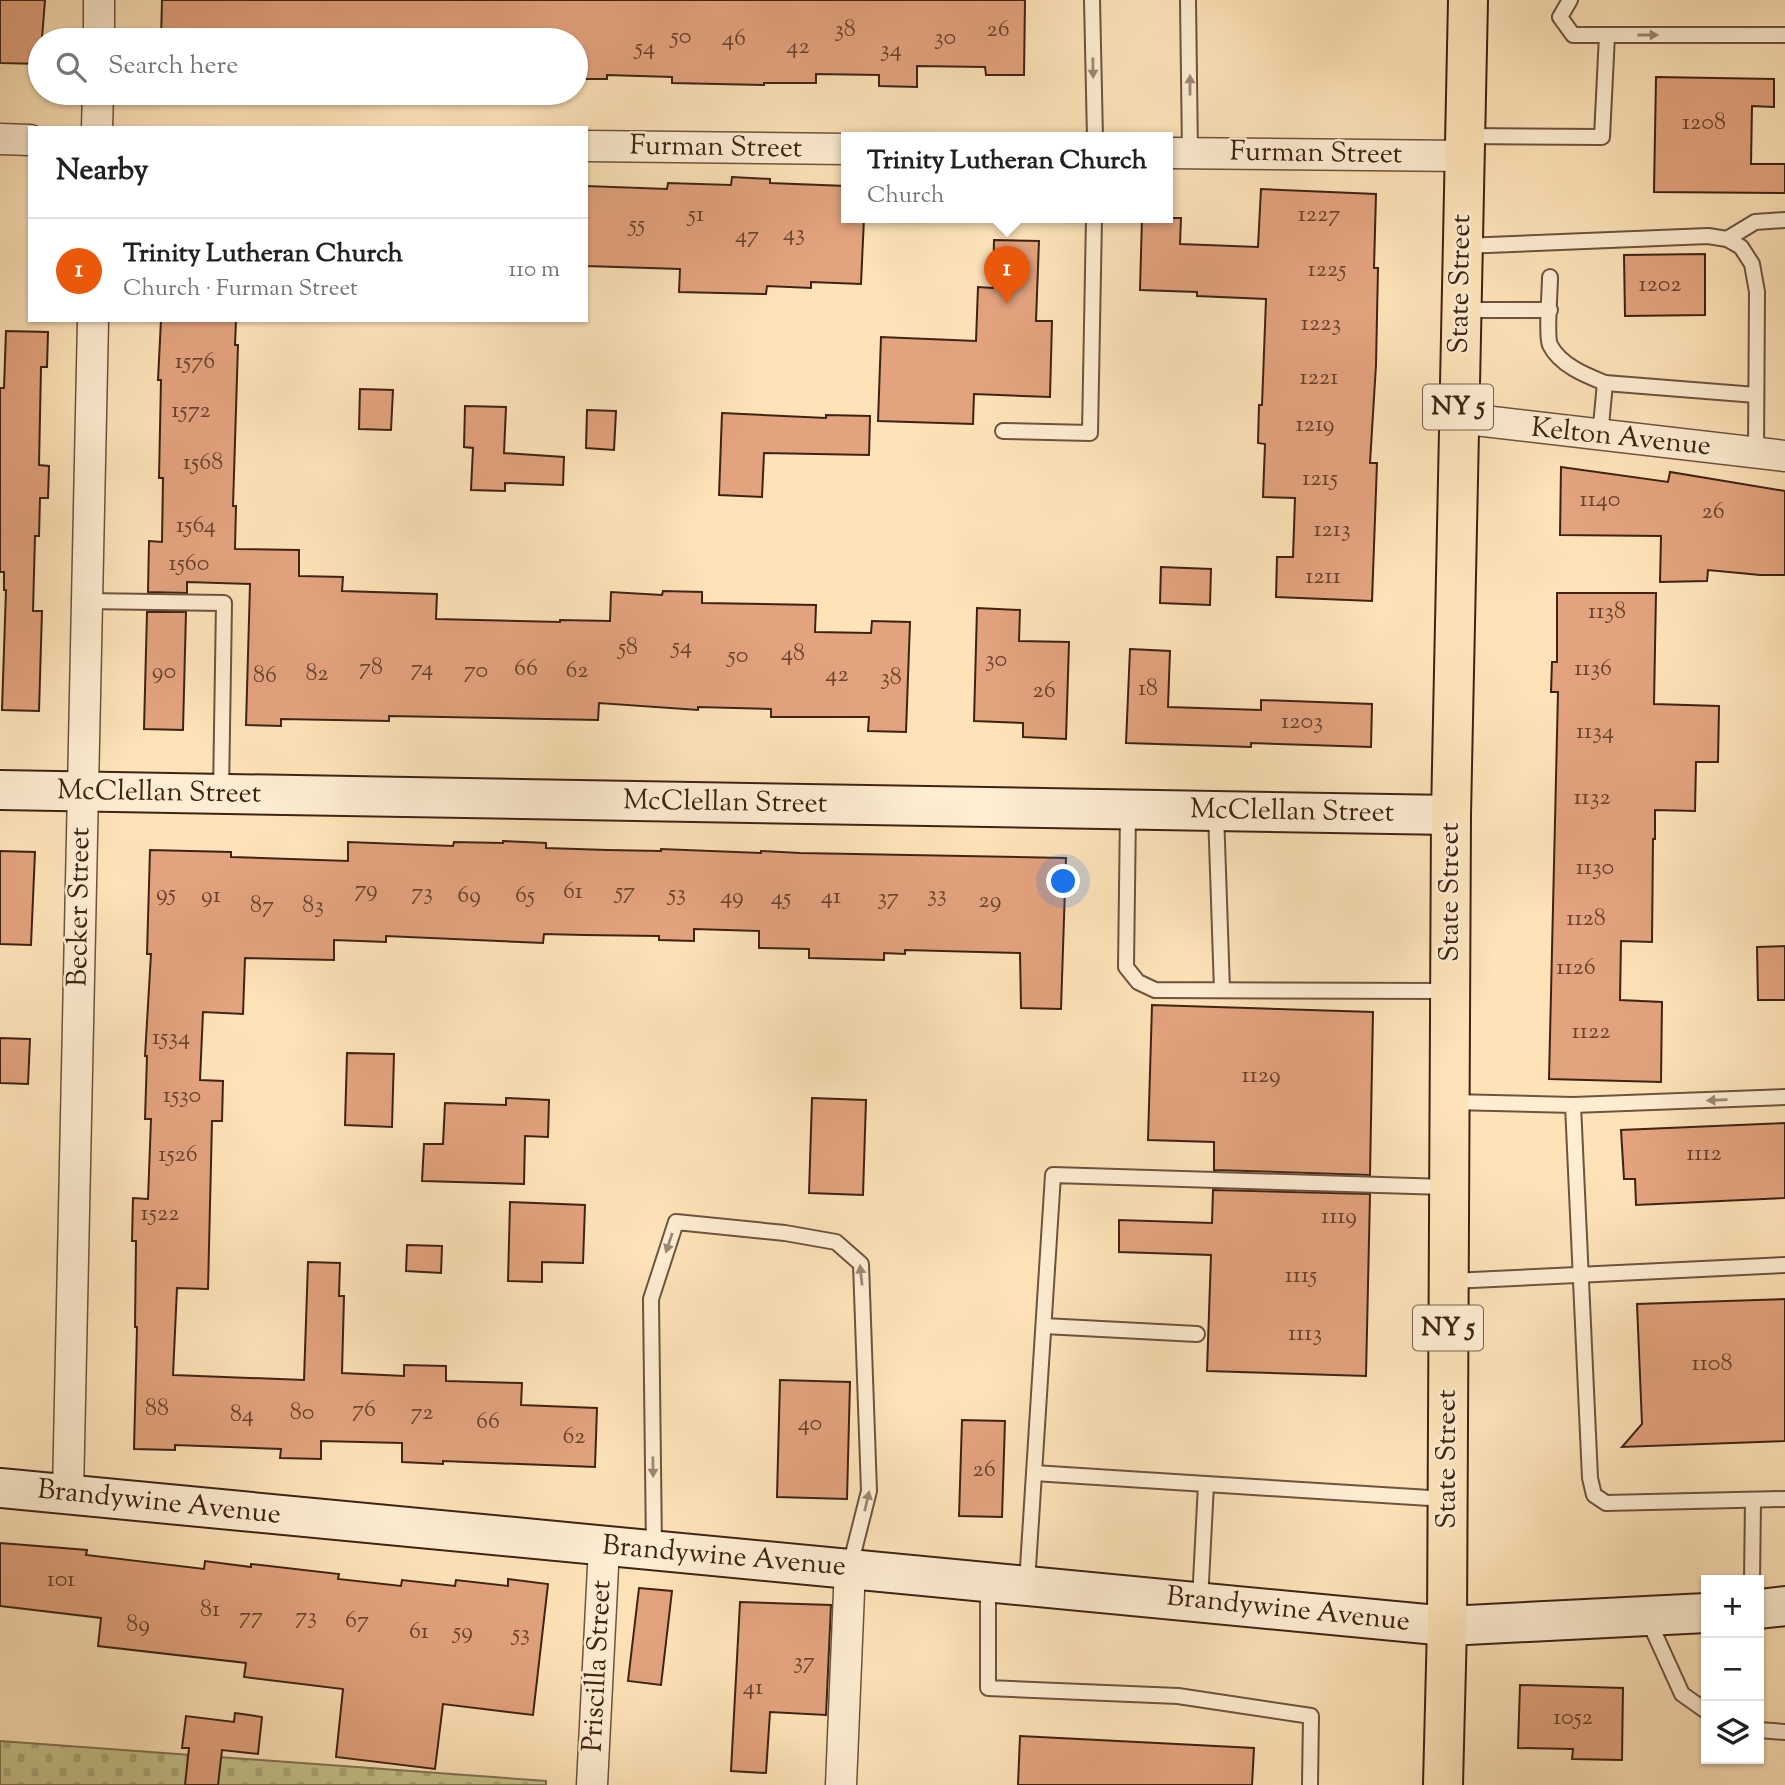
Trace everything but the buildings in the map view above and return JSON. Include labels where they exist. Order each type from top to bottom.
[{"type":"main road","name":"State Street","points":[[1443,1785],[1447,1626],[1451,815],[1468,0]]},
{"type":"main road","name":"McClellan Street","points":[[0,790],[1451,815]]},
{"type":"main road","name":"Brandywine Avenue","points":[[0,1488],[1447,1626],[1701,1613]]},
{"type":"main road","points":[[1764,1608],[1785,1606]]},
{"type":"street","points":[[99,0],[99,28]]},
{"type":"street","points":[[97,105],[97,126]]},
{"type":"street","points":[[0,139],[28,139]]},
{"type":"street","name":"Furman Street","points":[[588,146],[841,149]]},
{"type":"street","name":"Furman Street","points":[[1179,153],[1465,146]]},
{"type":"street","name":"Becker Street","points":[[68,1493],[93,322]]},
{"type":"street","name":"Kelton Avenue","points":[[1458,418],[1771,455]]},
{"type":"street","name":"Priscilla Street","points":[[592,1785],[604,1547]]},
{"type":"street","points":[[841,1785],[850,1567]]},
{"type":"lane","points":[[1092,0],[1094,132]]},
{"type":"lane","points":[[1179,153],[1188,0]]},
{"type":"lane","points":[[1570,0],[1560,17],[1573,35],[1785,36]]},
{"type":"lane","points":[[1465,146],[1602,137],[1607,36]]},
{"type":"lane","points":[[1727,239],[1755,222],[1785,220]]},
{"type":"lane","points":[[1003,431],[1090,433],[1094,223]]},
{"type":"lane","points":[[1462,246],[1708,236],[1727,239],[1741,247],[1752,264],[1757,292],[1756,395],[1771,455]]},
{"type":"lane","points":[[1550,277],[1549,343],[1564,362],[1587,376],[1605,383],[1756,395]]},
{"type":"lane","points":[[1460,310],[1550,310]]},
{"type":"lane","points":[[1600,436],[1605,383]]},
{"type":"lane","points":[[86,601],[224,604],[221,794]]},
{"type":"lane","points":[[1128,810],[1126,967],[1138,982],[1155,990],[1450,991]]},
{"type":"lane","points":[[1216,811],[1222,990]]},
{"type":"lane","points":[[1450,1102],[1573,1105],[1785,1097]]},
{"type":"lane","points":[[1573,1105],[1590,1478],[1594,1495],[1606,1503],[1785,1499]]},
{"type":"lane","points":[[1027,1585],[1053,1175],[1449,1187]]},
{"type":"lane","points":[[654,1551],[651,1299],[676,1222],[785,1233],[836,1242],[861,1264],[869,1491],[850,1567]]},
{"type":"lane","points":[[1448,1281],[1785,1265]]},
{"type":"lane","points":[[1044,1326],[1197,1334]]},
{"type":"lane","points":[[1034,1473],[1448,1499]]},
{"type":"lane","points":[[1200,1602],[1206,1484]]},
{"type":"lane","points":[[1752,1575],[1754,1500]]},
{"type":"lane","points":[[988,1581],[988,1688],[1178,1696],[1311,1716],[1310,1785]]},
{"type":"lane","points":[[1647,1616],[1682,1694],[1701,1707]]},
{"type":"lane","points":[[1764,1730],[1785,1732]]},
{"type":"green space","points":[[0,1741],[546,1781],[546,1785],[0,1785]]},
{"type":"place","name":"Trinity Lutheran Church","points":[[1007,304]]}]
